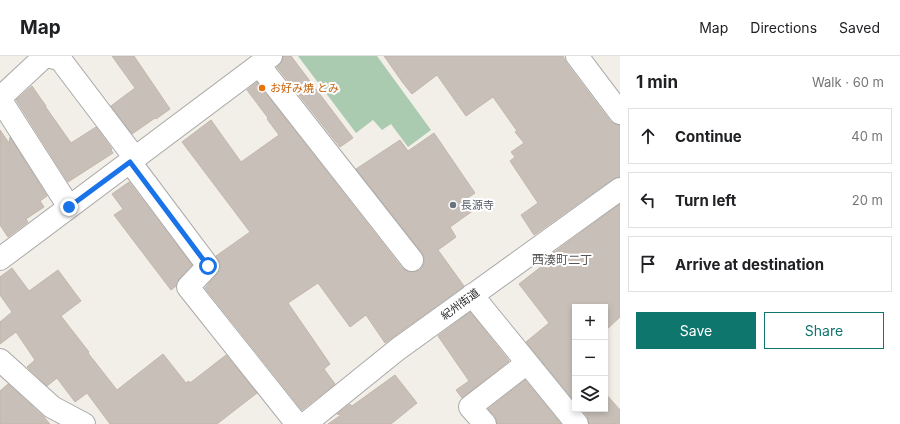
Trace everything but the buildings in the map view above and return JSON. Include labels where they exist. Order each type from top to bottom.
[{"type":"street","points":[[69,207],[0,98],[45,56],[60,59],[208,266],[188,287],[297,424]]},
{"type":"street","points":[[577,56],[620,113]]},
{"type":"street","points":[[2,254],[69,207],[265,61],[412,260]]},
{"type":"street","name":"紀州街道","points":[[305,424],[398,349],[620,189]]},
{"type":"street","points":[[472,295],[577,424]]},
{"type":"street","points":[[0,360],[52,407],[75,422]]},
{"type":"street","points":[[485,424],[470,407],[528,363]]},
{"type":"green space","points":[[298,56],[377,56],[431,130],[408,147],[391,124],[382,130],[373,120],[356,133]]},
{"type":"place","name":"お好み焼 とみ","points":[[262,88]]},
{"type":"place","name":"長源寺","points":[[453,205]]},
{"type":"district","name":"西湊町二丁","points":[[562,260]]},
{"type":"route","points":[[69,207],[130,162],[208,266]]}]
